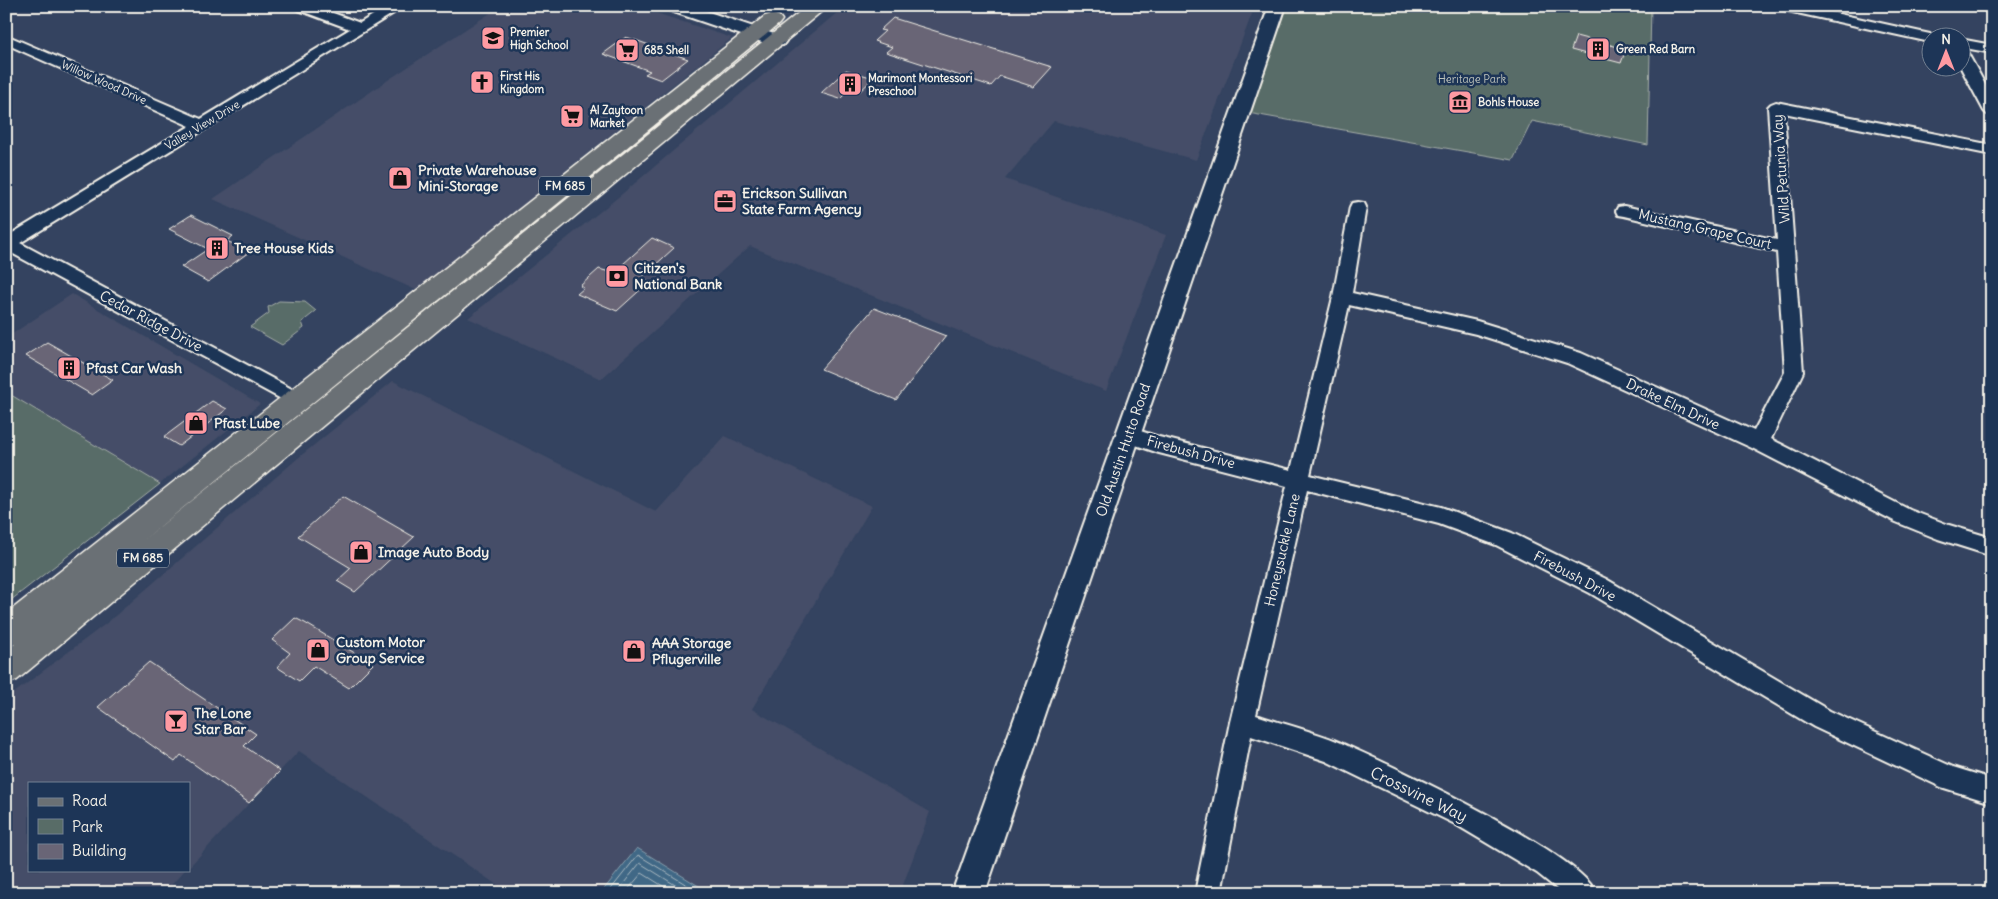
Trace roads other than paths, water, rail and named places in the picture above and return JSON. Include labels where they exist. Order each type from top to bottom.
[{"type":"main road","name":"FM 685","points":[[6,633],[96,578],[819,6]]},
{"type":"main road","name":"FM 685","points":[[6,670],[96,578],[296,400],[783,12]]},
{"type":"street","points":[[301,6],[361,28]]},
{"type":"street","name":"Valley View Drive","points":[[7,243],[398,6]]},
{"type":"street","points":[[674,6],[777,41]]},
{"type":"street","name":"Old Austin Hutto Road","points":[[968,893],[1278,6]]},
{"type":"street","points":[[1783,6],[1920,36]]},
{"type":"street","name":"Willow Wood Drive","points":[[6,39],[202,125]]},
{"type":"street","points":[[1970,46],[1992,49]]},
{"type":"street","points":[[1970,70],[1992,111]]},
{"type":"street","name":"Wild Petunia Way","points":[[1760,442],[1794,372],[1776,106],[1992,150]]},
{"type":"street","name":"Honeysuckle Lane","points":[[1208,893],[1242,722],[1342,297],[1358,208]]},
{"type":"street","name":"Mustang Grape Court","points":[[1624,211],[1787,248]]},
{"type":"street","name":"Cedar Ridge Drive","points":[[7,243],[296,400]]},
{"type":"street","name":"Drake Elm Drive","points":[[1342,297],[1476,328],[1574,358],[1760,442],[1902,516],[1944,533],[1992,546]]},
{"type":"street","name":"Firebush Drive","points":[[1128,435],[1441,516],[1504,539],[1598,586],[1822,719],[1950,778],[1992,791]]},
{"type":"street","name":"Crossvine Way","points":[[1242,722],[1331,751],[1464,814],[1546,864],[1583,893]]},
{"type":"water","points":[[637,848],[710,893],[601,893]]},
{"type":"place","name":"Premier High School","points":[[493,38]]},
{"type":"place","name":"Green Red Barn","points":[[1598,49]]},
{"type":"place","name":"685 Shell","points":[[627,50]]},
{"type":"place","name":"First His Kingdom","points":[[482,82]]},
{"type":"place","name":"Marimont Montessori Preschool","points":[[850,84]]},
{"type":"place","name":"Bohls House","points":[[1460,102]]},
{"type":"place","name":"Al Zaytoon Market","points":[[572,116]]},
{"type":"place","name":"Private Warehouse Mini-Storage","points":[[400,178]]},
{"type":"place","name":"Erickson Sullivan State Farm Agency","points":[[725,201]]},
{"type":"place","name":"Tree House Kids","points":[[217,248]]},
{"type":"place","name":"Citizen's National Bank","points":[[617,276]]},
{"type":"place","name":"Pfast Car Wash","points":[[69,368]]},
{"type":"place","name":"Pfast Lube","points":[[196,423]]},
{"type":"place","name":"Image Auto Body","points":[[361,552]]},
{"type":"place","name":"Custom Motor Group Service","points":[[318,650]]},
{"type":"place","name":"AAA Storage Pflugerville","points":[[634,651]]},
{"type":"place","name":"The Lone Star Bar","points":[[176,721]]},
{"type":"park label","name":"Heritage Park","points":[[1472,79]]}]
